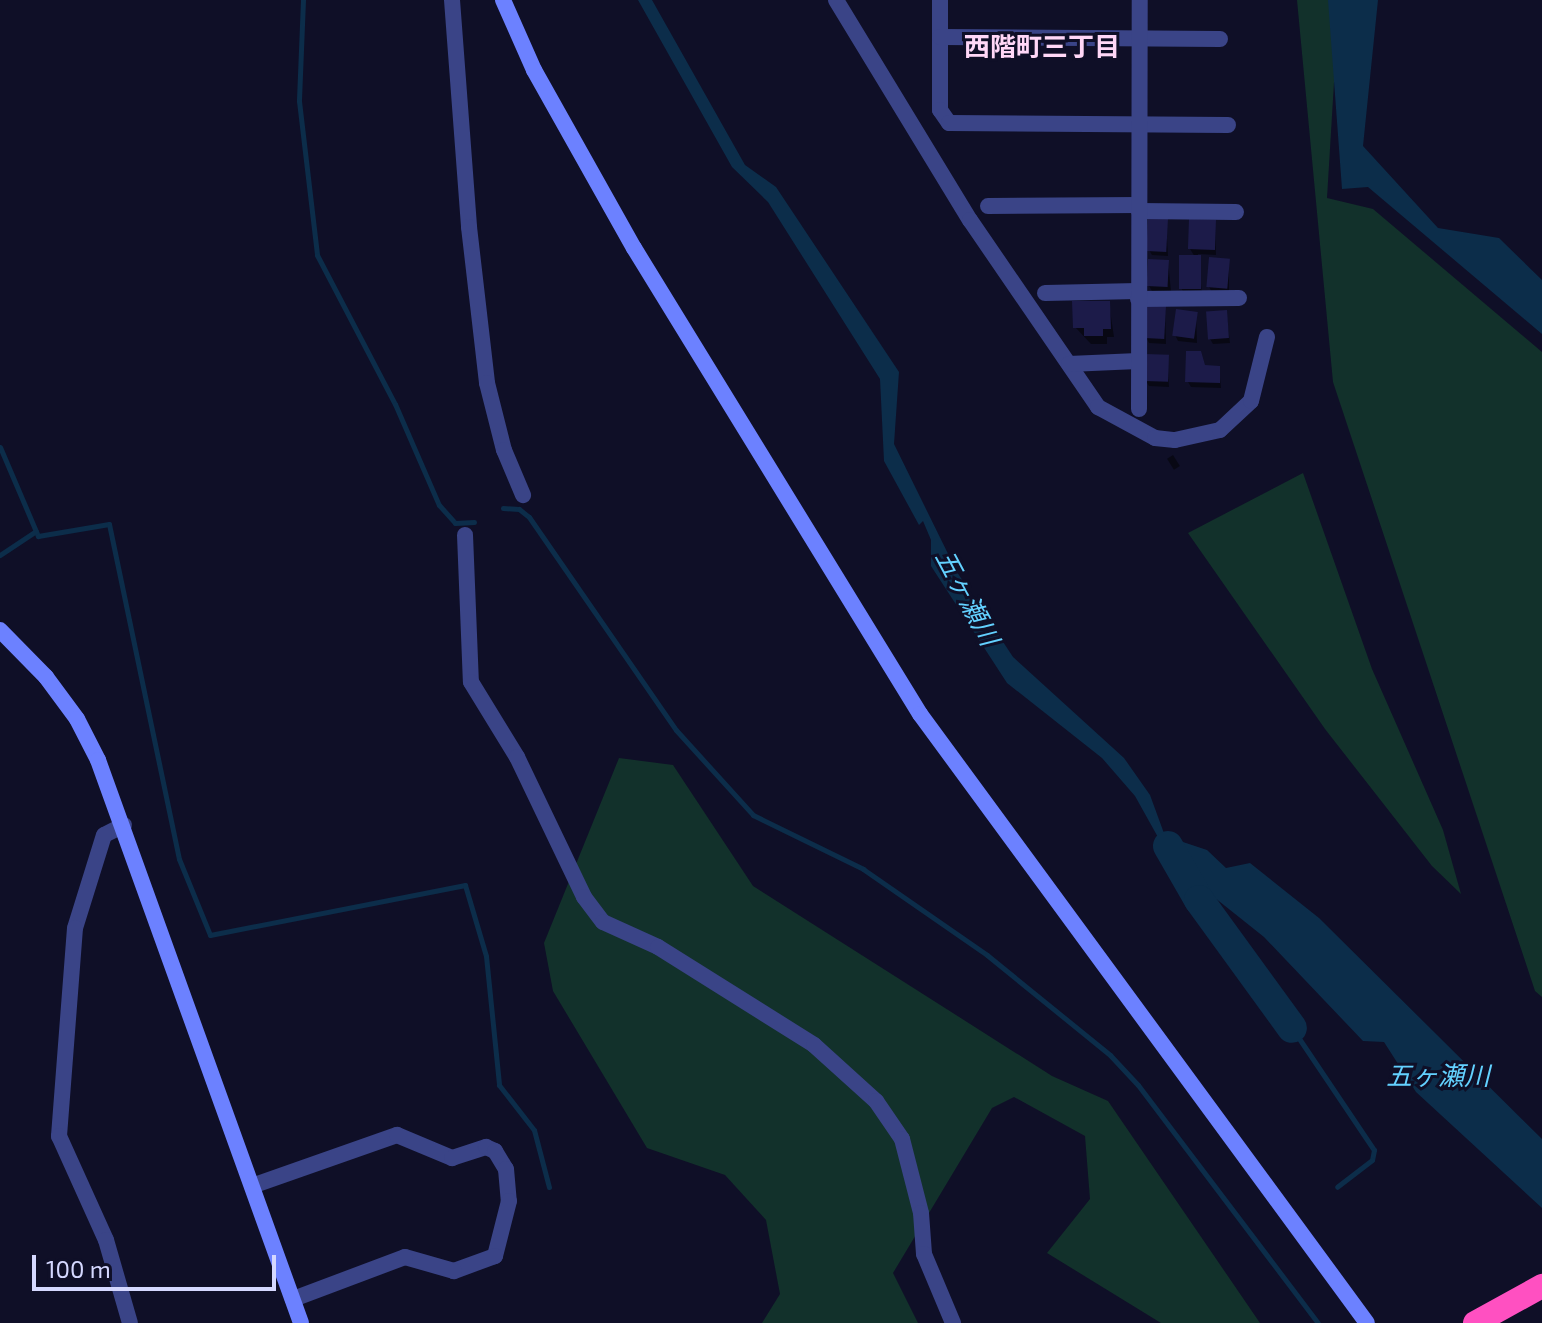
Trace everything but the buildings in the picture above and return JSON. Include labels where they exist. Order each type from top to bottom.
[{"type":"highway","points":[[1475,1323],[1542,1286]]},
{"type":"street","points":[[452,0],[469,227],[487,383],[504,450],[523,495]]},
{"type":"street","points":[[503,0],[534,70],[634,248],[920,714],[1367,1323]]},
{"type":"street","points":[[836,0],[910,126],[1098,407],[1125,426],[1155,438],[1187,439],[1220,430],[1251,401],[1267,337]]},
{"type":"street","points":[[940,0],[940,110],[949,123],[1228,125]]},
{"type":"street","points":[[1139,409],[1140,0]]},
{"type":"street","points":[[940,37],[1220,39]]},
{"type":"street","points":[[988,206],[1236,212]]},
{"type":"street","points":[[1045,293],[1239,298]]},
{"type":"street","points":[[1069,364],[1138,361]]},
{"type":"street","points":[[465,535],[471,682],[517,757],[584,897],[603,922],[658,947],[814,1045],[876,1101],[902,1139],[921,1213],[924,1254],[953,1323]]},
{"type":"street","points":[[0,630],[46,677],[77,719],[124,825],[301,1323]]},
{"type":"street","points":[[124,825],[104,835],[78,914],[67,989],[59,1136],[106,1240],[130,1323]]},
{"type":"street","points":[[252,1186],[397,1135],[452,1158],[486,1147],[495,1151],[506,1169],[509,1201],[495,1256],[454,1271],[405,1257],[293,1299]]},
{"type":"green space","points":[[1297,0],[1339,0],[1327,198],[1373,209],[1542,352],[1542,997],[1535,991],[1333,382]]},
{"type":"green space","points":[[1303,473],[1372,669],[1443,830],[1461,894],[1432,866],[1325,729],[1188,533]]},
{"type":"green space","points":[[619,758],[673,765],[753,886],[1052,1076],[1108,1101],[1260,1323],[1161,1323],[1047,1253],[1090,1199],[1085,1136],[1014,1097],[992,1108],[893,1273],[918,1323],[762,1323],[780,1294],[766,1220],[725,1175],[647,1148],[553,991],[544,943]]},
{"type":"water","name":"五ヶ瀬川","points":[[638,0],[652,0],[745,165],[776,187],[899,372],[894,444],[957,572],[1013,657],[1124,758],[1150,795],[1165,836],[1207,850],[1226,868],[1250,863],[1319,918],[1542,1139],[1542,1208],[1416,1092],[1384,1042],[1363,1041],[1264,937],[1205,890],[1164,848],[1135,796],[1102,758],[1007,683],[931,566],[931,540],[923,521],[919,525],[884,461],[880,379],[768,202],[732,167]]},
{"type":"water","points":[[1328,0],[1378,0],[1363,146],[1438,228],[1499,238],[1542,280],[1542,334],[1368,187],[1342,189]]},
{"type":"waterway","points":[[303,0],[299,101],[317,255],[395,404],[439,505],[455,523],[474,522]]},
{"type":"waterway","points":[[0,447],[38,536],[109,524],[179,859],[210,935],[465,885],[486,956],[499,1085],[534,1130],[549,1187]]},
{"type":"waterway","points":[[503,508],[519,509],[529,517],[676,730],[753,815],[863,869],[987,955],[1110,1055],[1138,1085],[1318,1323]]},
{"type":"waterway","points":[[0,555],[36,531]]},
{"type":"waterway","points":[[1168,846],[1199,900],[1292,1028]]},
{"type":"waterway","points":[[1292,1028],[1374,1150],[1372,1160],[1337,1187]]},
{"type":"district","name":"西階町三丁目","points":[[1042,46]]}]
